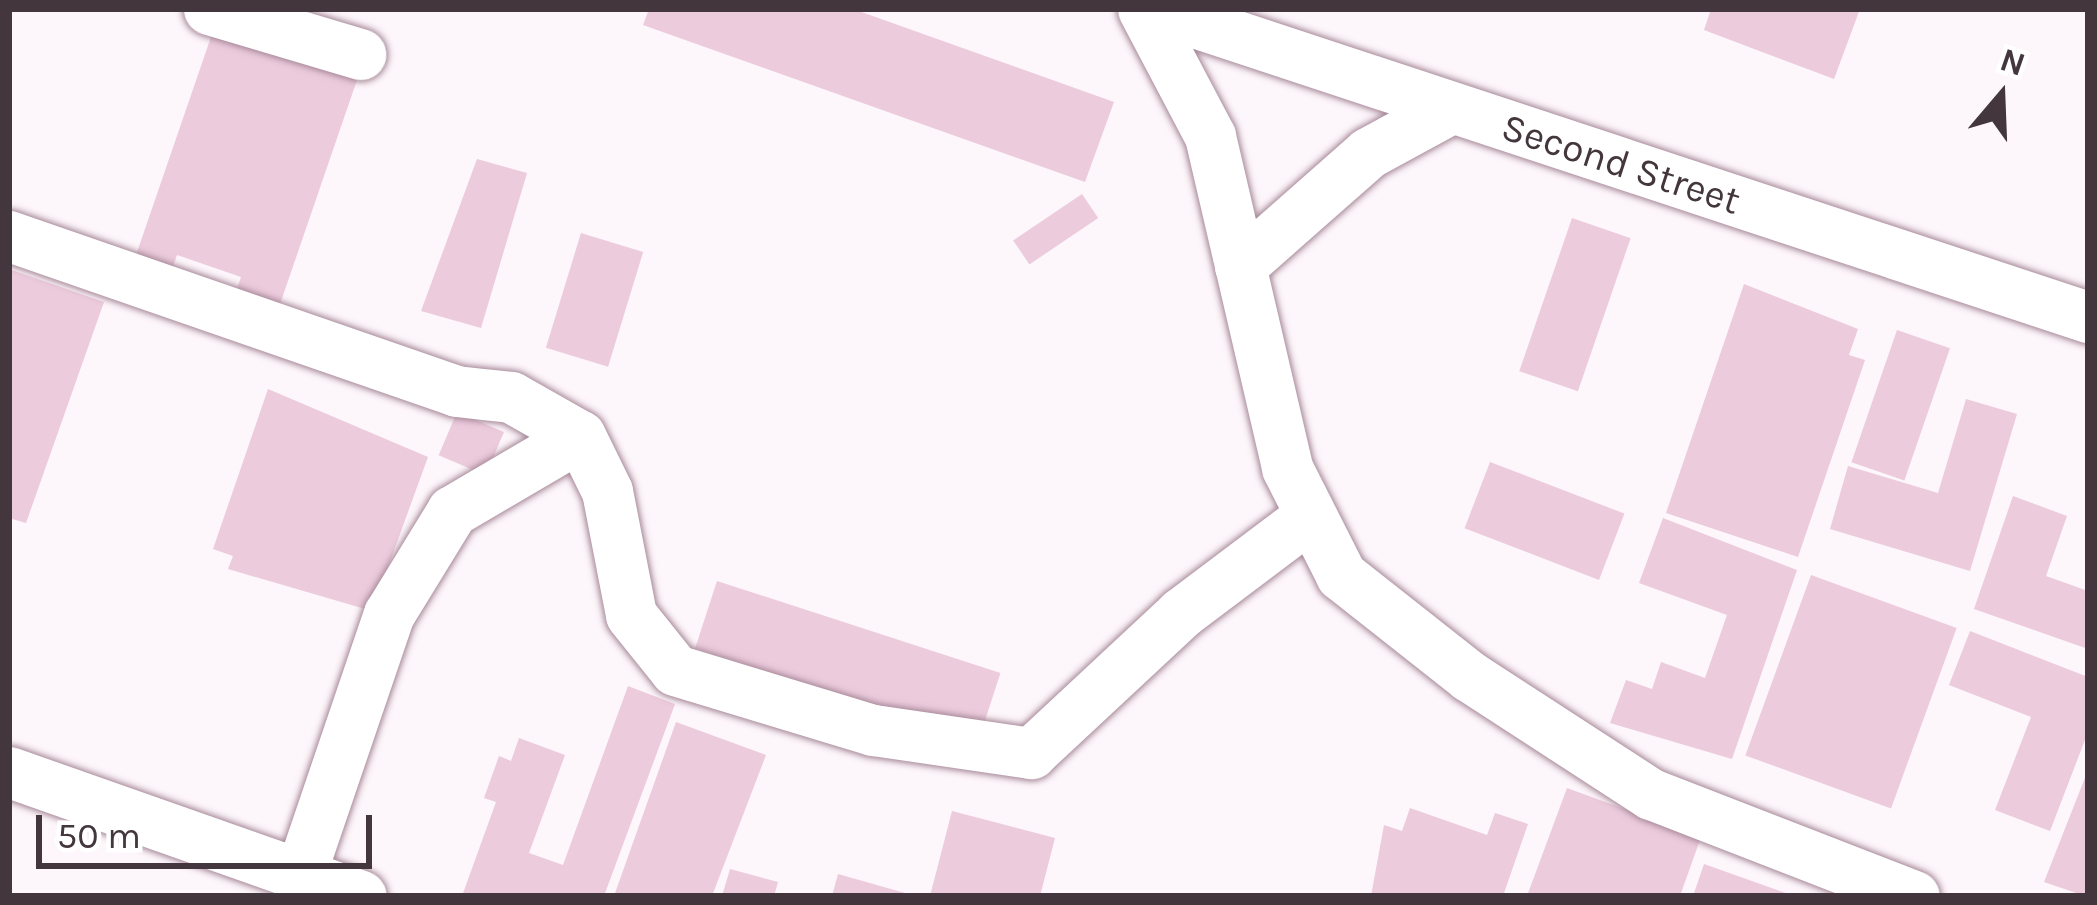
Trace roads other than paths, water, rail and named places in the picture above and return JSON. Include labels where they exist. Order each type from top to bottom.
[{"type":"street","points":[[209,9],[360,54]]},
{"type":"street","points":[[1143,9],[1210,136],[1307,518],[1341,575],[1469,676],[1651,794],[1914,896]]},
{"type":"street","name":"Second Street","points":[[1155,9],[2088,317]]},
{"type":"street","points":[[1240,266],[1368,154],[1451,108]]},
{"type":"street","points":[[9,236],[456,391],[511,397],[580,436],[607,491],[632,615],[675,670],[872,730],[1004,754],[1030,753],[1072,723],[1181,614],[1307,518]]},
{"type":"street","points":[[300,875],[389,614],[452,511],[580,436]]},
{"type":"street","points":[[9,772],[361,896]]}]
